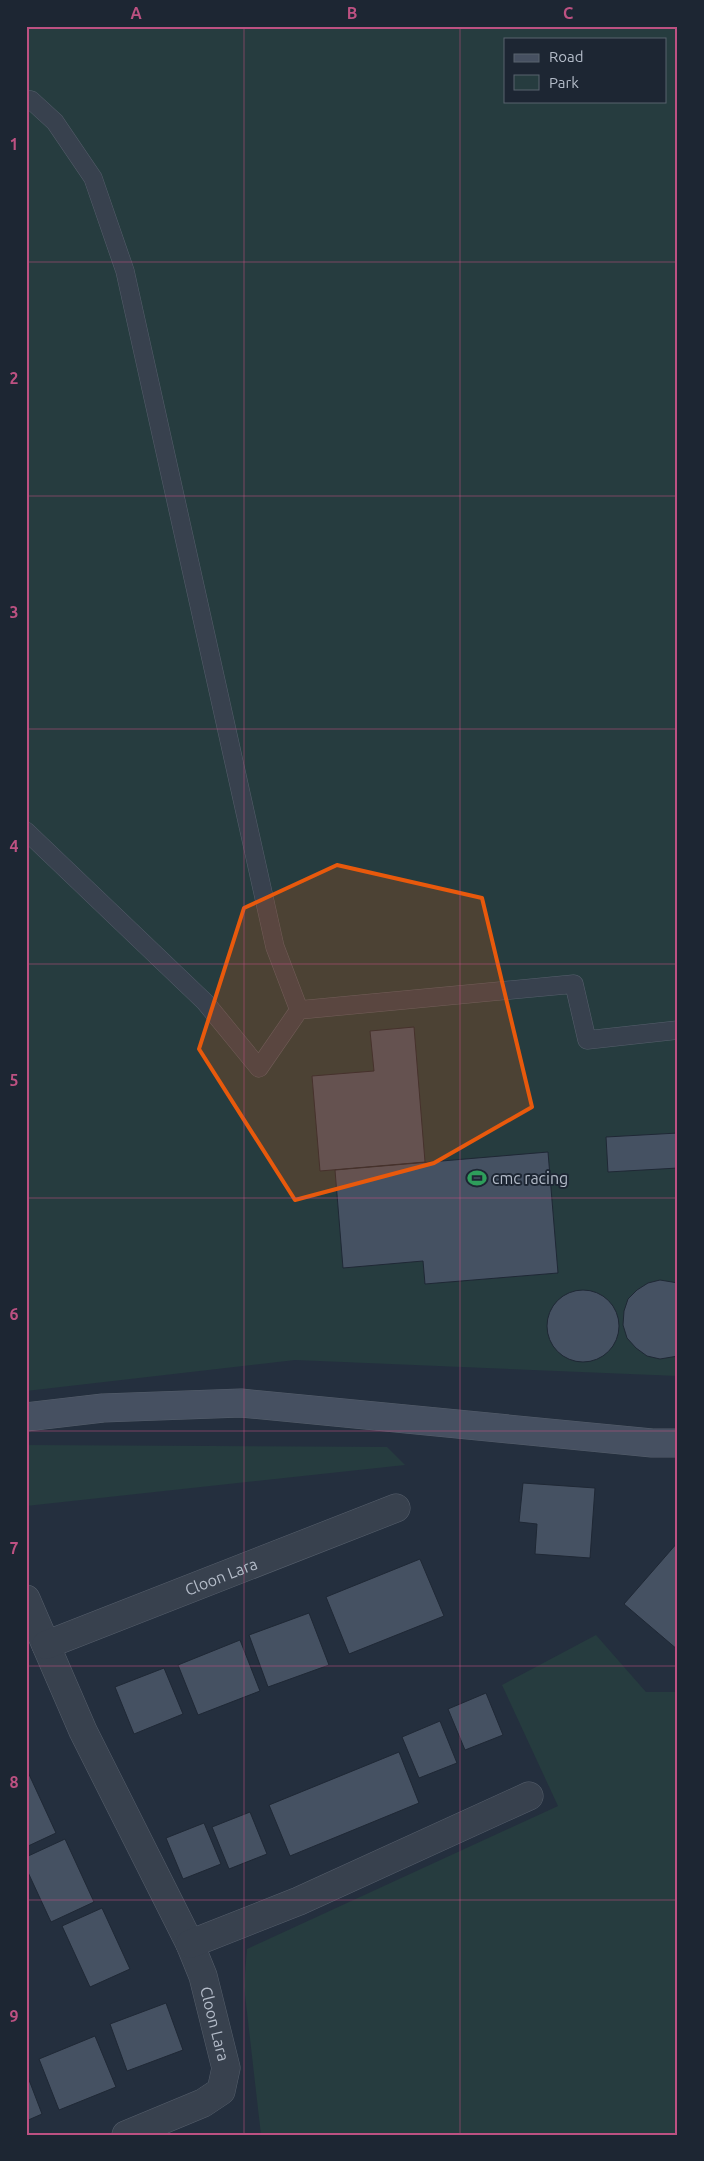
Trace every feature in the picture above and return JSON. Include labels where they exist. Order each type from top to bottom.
[{"type":"main road","points":[[26,1417],[103,1408],[241,1403],[642,1442],[678,1443]]},
{"type":"street","name":"Cloon Lara","points":[[46,1645],[396,1508]]},
{"type":"street","name":"Cloon Lara","points":[[26,1600],[83,1732],[190,1944],[203,1976],[226,2068],[221,2091],[157,2129],[126,2135]]},
{"type":"street","points":[[190,1944],[299,1902],[529,1796]]},
{"type":"lane","points":[[26,99],[31,100],[55,122],[93,178],[125,271],[275,948],[299,1010]]},
{"type":"lane","points":[[26,831],[205,1002],[260,1068],[299,1010]]},
{"type":"lane","points":[[299,1010],[574,984],[587,1040],[678,1030]]},
{"type":"highlighted area","points":[[337,865],[482,898],[532,1107],[434,1163],[295,1200],[199,1049],[244,908]]},
{"type":"green space","points":[[26,26],[678,26],[678,1376],[295,1360],[26,1391]]},
{"type":"green space","points":[[26,1445],[387,1447],[405,1465],[26,1506]]},
{"type":"green space","points":[[596,1635],[646,1692],[678,1692],[678,2135],[261,2135],[244,1986],[247,1949],[558,1806],[502,1685]]},
{"type":"building","points":[[414,1027],[425,1162],[320,1171],[312,1076],[374,1071],[370,1031]]},
{"type":"building","points":[[678,1133],[678,1168],[608,1172],[606,1137]]},
{"type":"building","points":[[548,1152],[558,1273],[425,1284],[423,1261],[343,1268],[335,1170]]},
{"type":"building","points":[[660,1280],[678,1283],[678,1356],[660,1359],[647,1356],[636,1348],[627,1338],[623,1325],[624,1311],[628,1299],[648,1283]]},
{"type":"building","points":[[583,1290],[603,1296],[613,1306],[619,1326],[613,1346],[603,1356],[583,1362],[563,1356],[553,1346],[547,1326],[553,1306],[563,1296]]},
{"type":"building","points":[[523,1483],[595,1488],[590,1558],[535,1554],[537,1524],[519,1522]]},
{"type":"building","points":[[678,1542],[678,1650],[624,1604]]},
{"type":"building","points":[[420,1559],[444,1616],[349,1654],[326,1597]]},
{"type":"building","points":[[309,1613],[329,1665],[268,1687],[249,1635]]},
{"type":"building","points":[[240,1640],[260,1691],[198,1715],[178,1665]]},
{"type":"building","points":[[164,1668],[183,1714],[134,1734],[115,1687]]},
{"type":"building","points":[[486,1693],[503,1735],[465,1750],[448,1709]]},
{"type":"building","points":[[440,1721],[457,1763],[419,1778],[402,1737]]},
{"type":"building","points":[[399,1752],[419,1803],[290,1856],[269,1805]]},
{"type":"building","points":[[26,1771],[56,1833],[26,1847]]},
{"type":"building","points":[[250,1812],[267,1854],[229,1869],[212,1827]]},
{"type":"building","points":[[204,1823],[221,1864],[183,1879],[166,1838]]},
{"type":"building","points":[[65,1839],[94,1902],[51,1922],[26,1868],[26,1857]]},
{"type":"building","points":[[102,1908],[130,1969],[90,1987],[62,1926]]},
{"type":"building","points":[[166,2003],[183,2050],[127,2071],[110,2024]]},
{"type":"building","points":[[95,2036],[116,2087],[59,2110],[39,2059]]},
{"type":"building","points":[[26,2072],[42,2114],[26,2121]]},
{"type":"place","name":"cmc racing","points":[[477,1178]]}]
